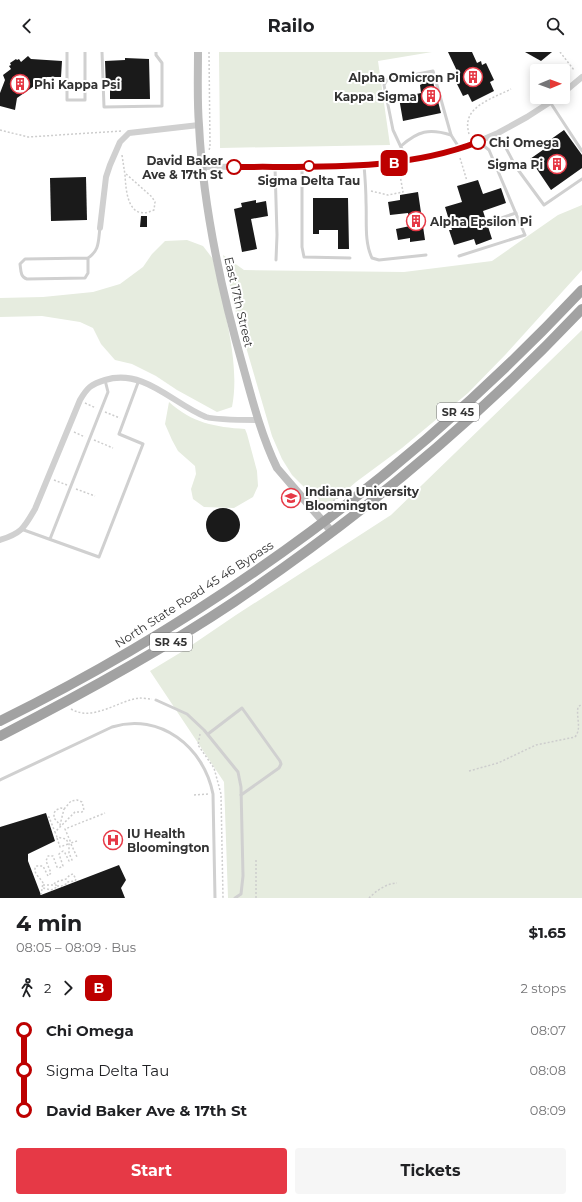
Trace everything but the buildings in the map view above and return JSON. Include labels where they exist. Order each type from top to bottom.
[{"type":"highway","name":"North State Road 45 46 Bypass","points":[[0,720],[84,677],[164,631],[243,580],[321,520],[377,481],[452,417],[533,340],[582,290]]},
{"type":"highway","name":"SR 45","points":[[0,736],[111,677],[177,638],[234,602],[332,532],[385,491],[458,429],[525,367],[582,309]]},
{"type":"main road","name":"East 17th Street","points":[[198,52],[199,125],[202,167],[210,226],[234,336],[258,420],[277,468],[332,532]]},
{"type":"street","points":[[570,87],[582,77]]},
{"type":"street","points":[[202,167],[364,165],[407,160],[460,149],[479,142],[527,117],[547,104]]},
{"type":"street","points":[[100,228],[106,177],[120,142],[129,133],[199,125]]},
{"type":"street","points":[[0,540],[15,535],[26,524],[35,509],[80,400],[86,390],[98,382],[124,377],[139,380],[167,394],[190,410],[208,417],[258,420]]},
{"type":"lane","points":[[67,52],[67,100],[85,100],[85,52]]},
{"type":"lane","points":[[102,52],[104,107],[162,106],[162,63],[156,55],[156,52]]},
{"type":"lane","points":[[407,160],[393,130],[384,84],[387,80],[434,71],[451,135],[460,149]]},
{"type":"lane","points":[[551,104],[582,151]]},
{"type":"lane","points":[[401,146],[420,133],[440,132],[451,135]]},
{"type":"lane","points":[[498,133],[516,167],[544,205],[582,179]]},
{"type":"lane","points":[[459,256],[525,235],[488,150],[479,142]]},
{"type":"lane","points":[[364,165],[367,232],[369,252],[372,258],[379,260],[426,255]]},
{"type":"lane","points":[[274,166],[277,235],[276,260]]},
{"type":"lane","points":[[302,166],[301,240],[304,257],[350,258]]},
{"type":"lane","points":[[489,222],[516,213]]},
{"type":"lane","points":[[88,258],[88,273],[85,278],[27,279],[22,276],[21,273],[20,264],[25,259],[88,258],[95,253],[100,228]]},
{"type":"lane","points":[[50,540],[108,392],[105,380]]},
{"type":"lane","points":[[21,529],[99,557],[143,444],[119,434],[139,380]]},
{"type":"lane","points":[[156,700],[187,714],[208,734],[238,772],[241,795],[244,876],[241,894],[235,898]]},
{"type":"lane","points":[[208,734],[242,708],[280,761],[279,768],[241,795]]},
{"type":"lane","points":[[0,780],[120,724],[152,726],[173,734],[185,742],[195,753],[212,786],[215,898]]},
{"type":"path","points":[[208,52],[210,151]]},
{"type":"path","points":[[560,52],[574,70]]},
{"type":"path","points":[[469,134],[467,122],[472,112],[481,105],[511,89]]},
{"type":"path","points":[[0,130],[28,137],[120,131],[129,133]]},
{"type":"path","points":[[120,142],[127,200],[132,207],[139,212],[149,212],[154,210],[155,202],[152,197],[125,174]]},
{"type":"path","points":[[460,158],[467,181]]},
{"type":"path","points":[[366,190],[388,195],[403,192],[400,175]]},
{"type":"path","points":[[321,520],[327,505],[357,484]]},
{"type":"path","points":[[66,706],[72,710],[92,713],[140,698],[156,700]]},
{"type":"path","points":[[468,772],[498,764],[536,745],[575,737],[579,733],[580,727],[577,713],[578,707],[582,704]]},
{"type":"path","points":[[55,832],[60,825],[75,812],[82,812],[84,810],[82,802],[77,800],[71,801],[64,809],[60,825]]},
{"type":"path","points":[[60,825],[54,818],[54,813],[56,810],[61,808],[64,809]]},
{"type":"path","points":[[77,857],[70,844],[65,829],[105,813]]},
{"type":"path","points":[[48,817],[50,817],[60,847],[77,841]]},
{"type":"path","points":[[41,895],[43,885],[35,872],[36,866],[42,866],[48,876],[52,873],[46,858],[50,855],[55,858],[57,867],[60,868],[63,866],[59,857],[60,852],[63,851],[65,853],[69,862],[72,861],[69,853],[70,844],[66,839],[57,837]]},
{"type":"path","points":[[256,860],[256,898]]},
{"type":"path","points":[[43,885],[54,884],[73,874],[75,876],[75,881],[68,882],[62,886],[57,886],[51,890],[43,888]]},
{"type":"path","points":[[369,898],[393,883],[397,883]]},
{"type":"shaded area","points":[[219,52],[432,52],[378,61],[390,145],[220,148]]},
{"type":"shaded area","points":[[582,205],[582,270],[506,354],[468,393],[402,448],[356,482],[335,500],[326,504],[319,502],[292,475],[282,459],[272,436],[236,313],[223,255],[244,270],[404,272],[492,261],[558,215]]},
{"type":"shaded area","points":[[187,240],[203,246],[213,259],[232,352],[234,390],[232,407],[217,412],[177,390],[156,376],[132,364],[115,360],[101,344],[93,328],[80,322],[42,316],[0,317],[0,298],[43,297],[93,292],[120,284],[143,267],[152,254],[165,241]]},
{"type":"shaded area","points":[[582,330],[582,898],[228,898],[224,782],[150,671],[391,515]]},
{"type":"shaded area","points":[[169,402],[186,415],[204,423],[245,429],[257,471],[258,486],[253,497],[234,508],[204,507],[193,499],[191,489],[196,474],[195,466],[178,451],[165,424]]},
{"type":"bus line","name":"B","points":[[234,167],[364,165],[396,162],[456,151],[478,142]]},
{"type":"place","name":"Alpha Omicron Pi","points":[[473,77]]},
{"type":"place","name":"Phi Kappa Psi","points":[[20,84]]},
{"type":"place","name":"Kappa Sigma","points":[[431,96]]},
{"type":"place","name":"Chi Omega","points":[[478,142]]},
{"type":"place","name":"Sigma Pi","points":[[557,164]]},
{"type":"place","name":"Sigma Delta Tau","points":[[309,166]]},
{"type":"place","name":"David Baker Ave & 17th St","points":[[234,167]]},
{"type":"place","name":"Alpha Epsilon Pi","points":[[416,221]]},
{"type":"place","name":"Indiana University Bloomington","points":[[291,498]]},
{"type":"place","name":"IU Health Bloomington","points":[[113,840]]}]
